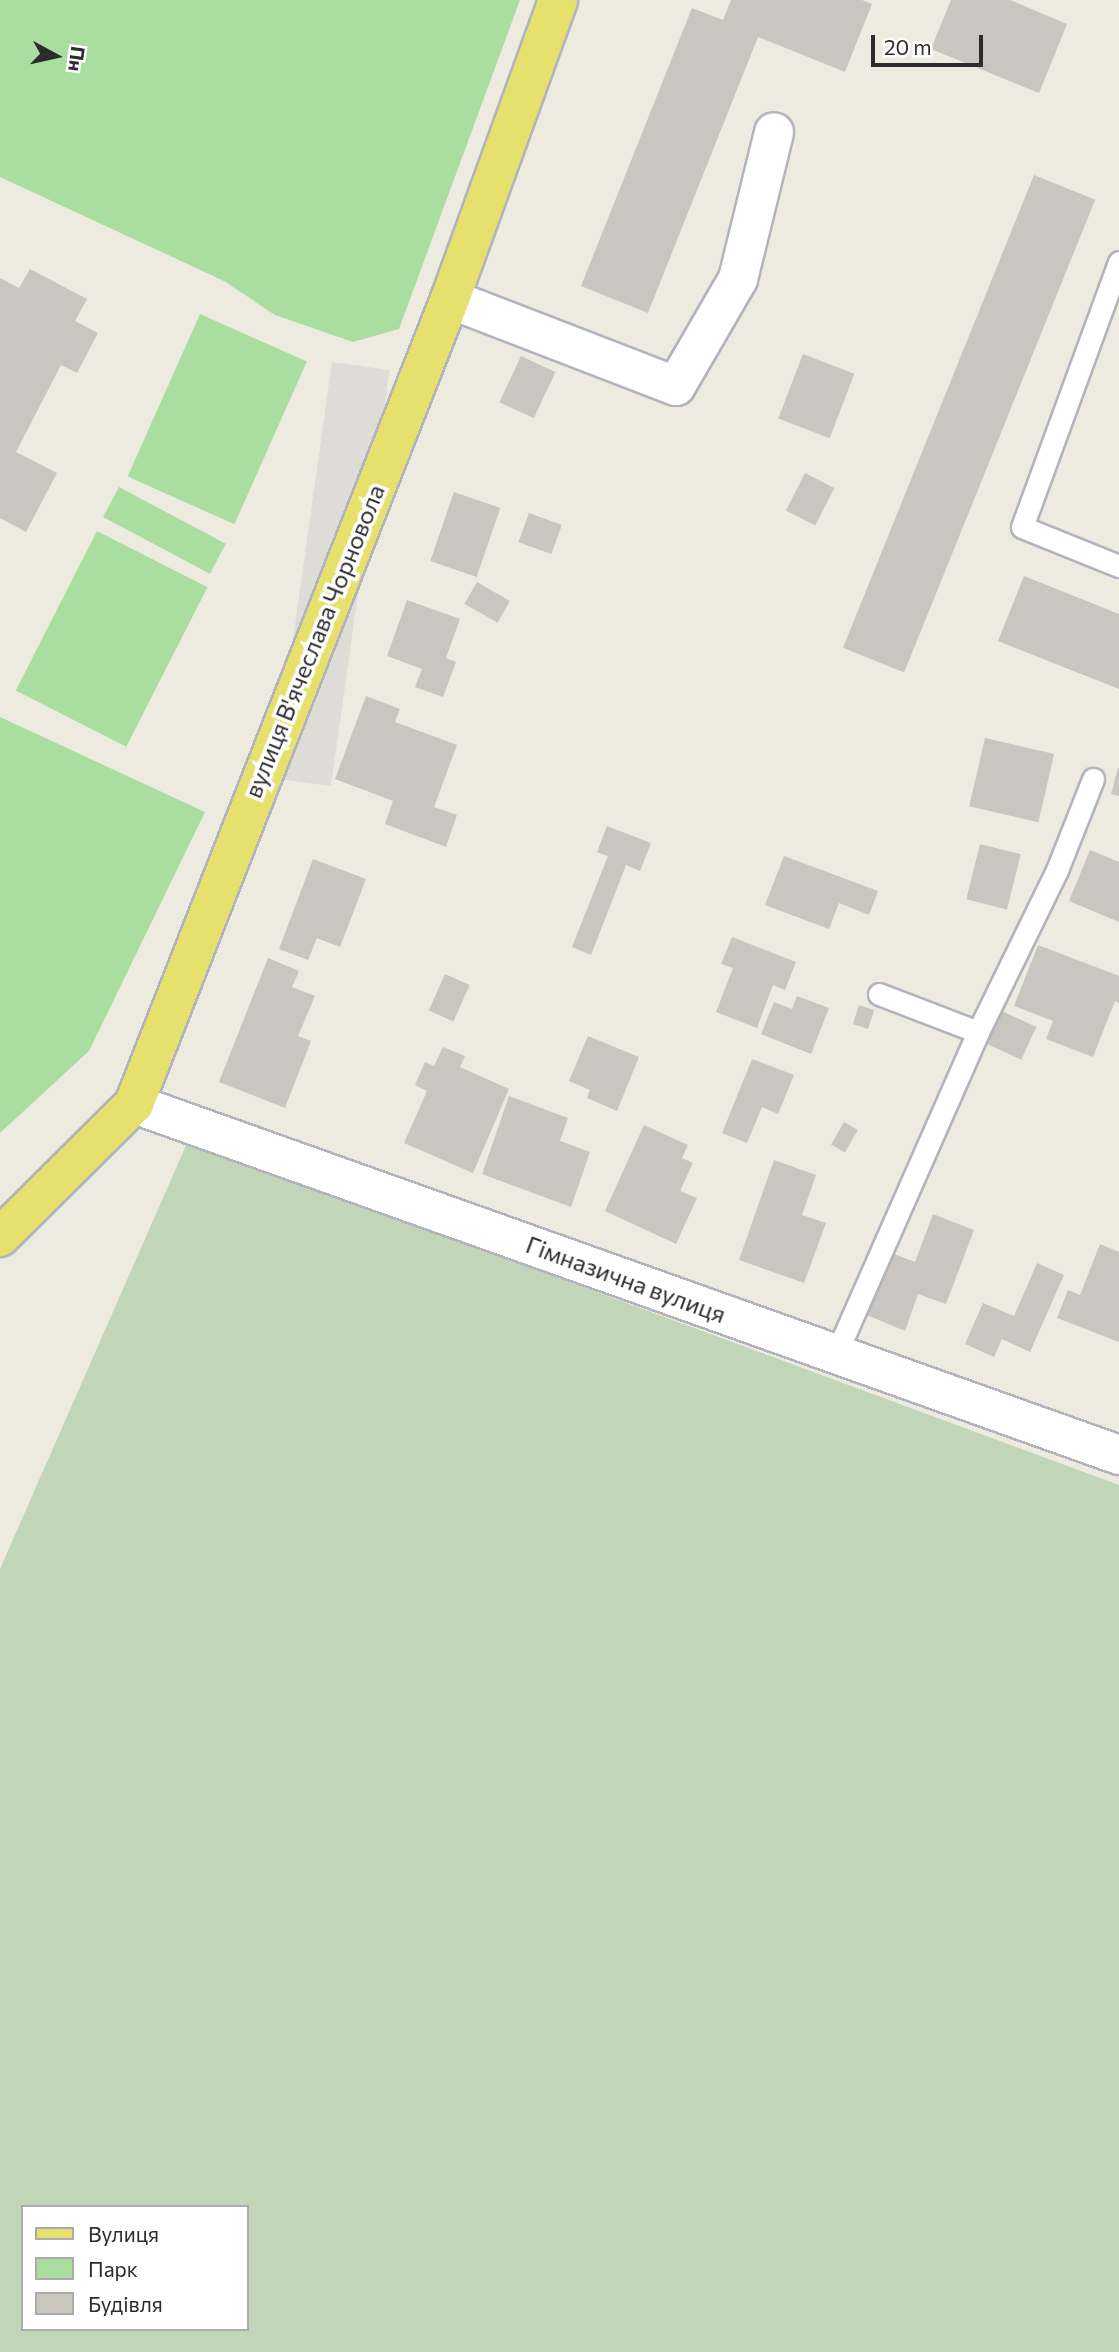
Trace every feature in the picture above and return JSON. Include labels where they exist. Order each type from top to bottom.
[{"type":"main road","name":"вулиця В'ячеслава Чорновола","points":[[0,1237],[134,1104],[450,299],[558,0]]},
{"type":"street","points":[[450,299],[676,386],[737,279],[774,132]]},
{"type":"street","name":"Гімназична вулиця","points":[[134,1104],[1119,1455]]},
{"type":"lane","points":[[1119,262],[1022,527],[1119,566]]},
{"type":"lane","points":[[836,1354],[978,1032],[1057,870],[1093,779]]},
{"type":"lane","points":[[879,994],[978,1032]]},
{"type":"green space","points":[[0,0],[520,0],[399,329],[353,342],[275,315],[224,281],[0,177]]},
{"type":"green space","points":[[200,314],[307,362],[234,524],[128,477]]},
{"type":"green space","points":[[119,487],[226,544],[210,574],[103,517]]},
{"type":"green space","points":[[97,531],[207,587],[126,747],[16,690]]},
{"type":"green space","points":[[0,717],[205,812],[89,1051],[0,1133]]},
{"type":"green space","points":[[188,1141],[1119,1485],[1119,2352],[0,2352],[0,1569]]},
{"type":"shaded area","points":[[332,362],[389,370],[331,786],[274,778]]},
{"type":"building","points":[[731,0],[862,0],[872,4],[845,72],[758,37],[648,313],[581,286],[692,8],[723,20]]},
{"type":"building","points":[[951,0],[1010,0],[1067,24],[1039,93],[931,49]]},
{"type":"building","points":[[1034,175],[1095,200],[904,673],[843,648]]},
{"type":"building","points":[[30,269],[87,299],[75,321],[98,333],[77,373],[61,365],[16,452],[57,473],[26,532],[0,518],[0,278],[19,288]]},
{"type":"building","points":[[803,354],[854,374],[830,438],[778,418]]},
{"type":"building","points":[[521,356],[555,372],[534,418],[499,402]]},
{"type":"building","points":[[805,473],[834,488],[815,525],[786,510]]},
{"type":"building","points":[[454,492],[500,508],[477,577],[430,561]]},
{"type":"building","points":[[529,513],[562,525],[551,554],[518,542]]},
{"type":"building","points":[[1024,576],[1119,614],[1119,689],[998,641]]},
{"type":"building","points":[[477,582],[510,601],[497,623],[464,604]]},
{"type":"building","points":[[407,600],[460,619],[446,658],[456,662],[443,697],[415,687],[422,669],[387,656]]},
{"type":"building","points":[[366,696],[400,709],[395,722],[457,745],[434,807],[457,815],[446,847],[385,824],[393,801],[335,779]]},
{"type":"building","points":[[985,738],[1054,754],[1038,822],[969,806]]},
{"type":"building","points":[[1119,768],[1119,796],[1111,794]]},
{"type":"building","points":[[607,826],[651,843],[640,871],[626,865],[591,955],[572,947],[608,856],[597,852]]},
{"type":"building","points":[[980,844],[1021,854],[1007,909],[966,899]]},
{"type":"building","points":[[1090,850],[1119,862],[1119,922],[1069,901]]},
{"type":"building","points":[[784,856],[878,891],[869,915],[839,903],[829,929],[765,905]]},
{"type":"building","points":[[313,859],[366,879],[340,947],[317,938],[308,960],[279,949]]},
{"type":"building","points":[[732,937],[796,962],[785,990],[773,985],[757,1028],[716,1012],[733,968],[721,964]]},
{"type":"building","points":[[1038,945],[1119,976],[1119,1003],[1115,1001],[1093,1057],[1046,1039],[1053,1021],[1014,1006]]},
{"type":"building","points":[[268,958],[299,971],[292,987],[315,996],[298,1036],[311,1041],[285,1108],[219,1082]]},
{"type":"building","points":[[445,974],[470,985],[453,1022],[429,1011]]},
{"type":"building","points":[[797,996],[829,1008],[811,1054],[761,1034],[774,1002],[792,1009]]},
{"type":"building","points":[[859,1005],[874,1010],[868,1029],[853,1024]]},
{"type":"building","points":[[1002,1011],[1036,1027],[1021,1060],[987,1044]]},
{"type":"building","points":[[588,1036],[639,1057],[617,1111],[587,1098],[590,1090],[569,1081]]},
{"type":"building","points":[[443,1047],[465,1056],[460,1067],[509,1089],[473,1173],[404,1143],[427,1091],[415,1085],[425,1062],[434,1066]]},
{"type":"building","points":[[752,1059],[794,1075],[778,1114],[762,1107],[747,1143],[722,1133]]},
{"type":"building","points":[[509,1096],[568,1118],[560,1141],[590,1152],[571,1207],[482,1174]]},
{"type":"building","points":[[844,1122],[858,1130],[845,1153],[831,1145]]},
{"type":"building","points":[[644,1125],[688,1145],[682,1158],[693,1163],[680,1191],[697,1198],[676,1244],[605,1211]]},
{"type":"building","points":[[774,1160],[816,1175],[802,1215],[826,1223],[804,1283],[739,1260]]},
{"type":"building","points":[[933,1214],[974,1230],[946,1304],[918,1294],[905,1331],[867,1315],[894,1254],[915,1262]]},
{"type":"building","points":[[1100,1244],[1119,1252],[1119,1342],[1057,1318],[1068,1290],[1080,1295]]},
{"type":"building","points":[[1037,1263],[1064,1275],[1030,1352],[1002,1339],[994,1357],[965,1344],[983,1303],[1014,1316]]}]
